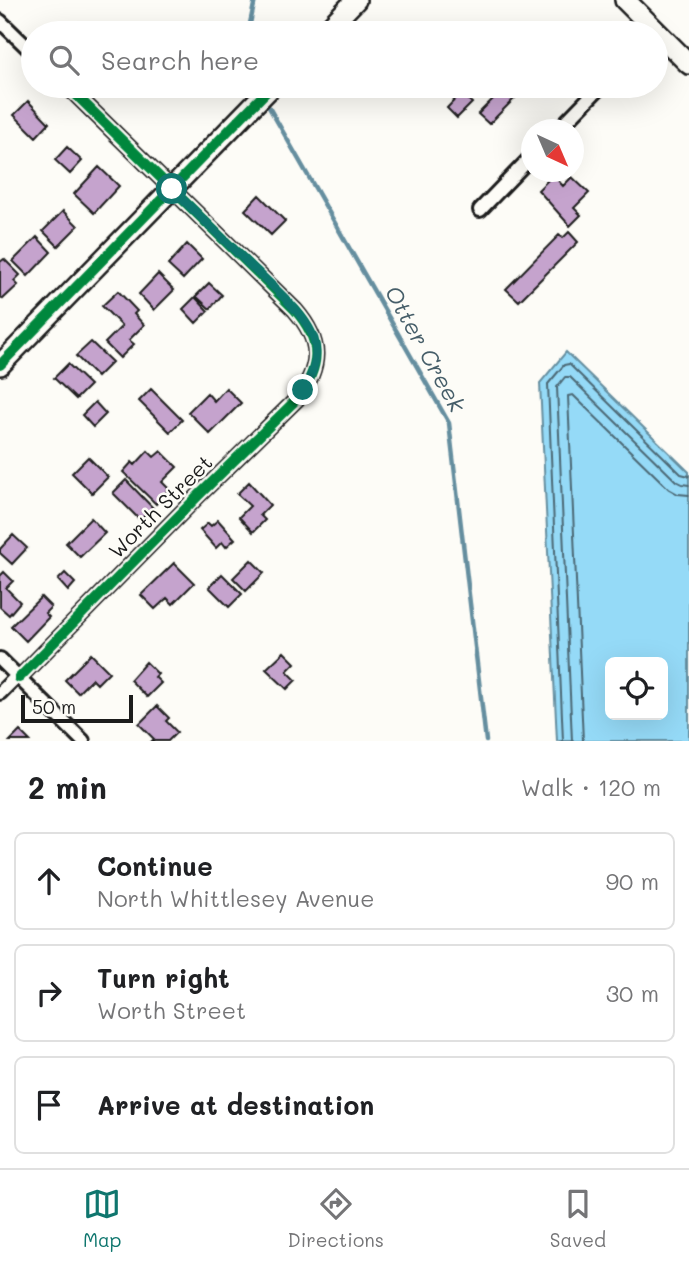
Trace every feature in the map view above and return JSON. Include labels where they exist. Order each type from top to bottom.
[{"type":"street","points":[[336,21],[356,0]]},
{"type":"street","points":[[625,0],[645,21]]},
{"type":"street","points":[[3,30],[21,44]]},
{"type":"street","points":[[668,44],[689,64]]},
{"type":"street","points":[[78,98],[172,189]]},
{"type":"street","points":[[0,365],[260,98]]},
{"type":"street","points":[[569,119],[589,98]]},
{"type":"street","points":[[480,209],[521,166]]},
{"type":"street","name":"Worth Street","points":[[0,693],[297,399],[309,381],[316,356],[310,330],[295,310],[172,189]]},
{"type":"street","points":[[0,659],[83,741]]},
{"type":"water","points":[[566,352],[689,472],[689,741],[557,741],[540,383]]},
{"type":"building","points":[[456,98],[466,98],[472,103],[457,118],[447,108]]},
{"type":"building","points":[[494,98],[515,98],[489,124],[478,114]]},
{"type":"building","points":[[28,101],[49,123],[36,137],[14,115]]},
{"type":"building","points":[[67,147],[82,161],[70,174],[55,160]]},
{"type":"building","points":[[99,167],[119,186],[94,213],[74,194]]},
{"type":"building","points":[[546,182],[559,182],[563,186],[567,182],[577,182],[589,193],[574,208],[581,215],[570,226],[538,190]]},
{"type":"building","points":[[259,195],[285,221],[271,235],[245,210]]},
{"type":"building","points":[[63,211],[78,226],[58,246],[43,231]]},
{"type":"building","points":[[569,232],[578,242],[519,301],[506,289],[559,235],[563,238]]},
{"type":"building","points":[[37,237],[51,252],[28,276],[13,261]]},
{"type":"building","points":[[187,244],[202,259],[183,279],[168,265]]},
{"type":"building","points":[[4,259],[20,275],[14,281],[18,285],[3,299],[0,296],[0,262]]},
{"type":"building","points":[[158,274],[174,290],[154,310],[139,294]]},
{"type":"building","points":[[209,283],[222,295],[210,309],[196,296]]},
{"type":"building","points":[[118,291],[137,311],[134,314],[144,325],[129,340],[134,344],[120,358],[105,343],[122,326],[102,306]]},
{"type":"building","points":[[195,297],[208,311],[196,323],[183,309]]},
{"type":"building","points":[[91,342],[112,362],[97,377],[76,356]]},
{"type":"building","points":[[68,364],[90,385],[76,399],[54,378]]},
{"type":"building","points":[[226,388],[241,403],[210,434],[188,412],[207,393],[214,401]]},
{"type":"building","points":[[151,389],[182,420],[170,432],[139,401]]},
{"type":"building","points":[[95,402],[106,414],[93,427],[82,415]]},
{"type":"building","points":[[148,451],[154,457],[161,451],[177,467],[162,482],[169,489],[156,504],[123,472],[132,462],[135,465]]},
{"type":"building","points":[[88,457],[108,477],[92,493],[72,473]]},
{"type":"building","points":[[126,480],[153,508],[140,520],[113,493]]},
{"type":"building","points":[[249,482],[270,505],[260,515],[265,520],[253,532],[239,517],[250,506],[237,494]]},
{"type":"building","points":[[91,518],[105,533],[80,557],[66,543]]},
{"type":"building","points":[[218,520],[235,539],[226,547],[222,542],[216,548],[200,530],[208,523],[211,526]]},
{"type":"building","points":[[13,535],[27,548],[12,564],[0,553],[0,549]]},
{"type":"building","points":[[251,560],[264,573],[246,591],[233,578]]},
{"type":"building","points":[[174,563],[194,583],[173,604],[167,598],[155,609],[141,595]]},
{"type":"building","points":[[4,572],[13,581],[6,588],[20,602],[9,615],[0,607],[0,576]]},
{"type":"building","points":[[65,573],[75,583],[68,591],[58,580]]},
{"type":"building","points":[[222,574],[242,594],[229,607],[209,587]]},
{"type":"building","points":[[41,597],[51,607],[45,613],[49,617],[26,641],[11,626]]},
{"type":"building","points":[[284,652],[295,663],[287,671],[296,680],[287,689],[266,669]]},
{"type":"building","points":[[91,654],[109,672],[97,684],[92,679],[78,693],[65,680]]},
{"type":"building","points":[[146,662],[158,674],[155,677],[161,683],[147,697],[130,680]]},
{"type":"building","points":[[157,706],[169,718],[166,721],[177,732],[168,741],[152,741],[154,739],[139,724]]},
{"type":"building","points":[[20,731],[30,741],[10,741]]},
{"type":"waterway","name":"Otter Creek","points":[[251,21],[255,0]]},
{"type":"waterway","name":"Otter Creek","points":[[266,102],[449,423],[486,741]]},
{"type":"cycle path","points":[[19,678],[297,399],[311,376],[316,354],[310,332],[295,310],[79,98]]},
{"type":"cycle path","points":[[0,365],[260,98]]},
{"type":"route","points":[[172,189],[304,320],[314,340],[316,356],[313,372],[303,390]]}]
